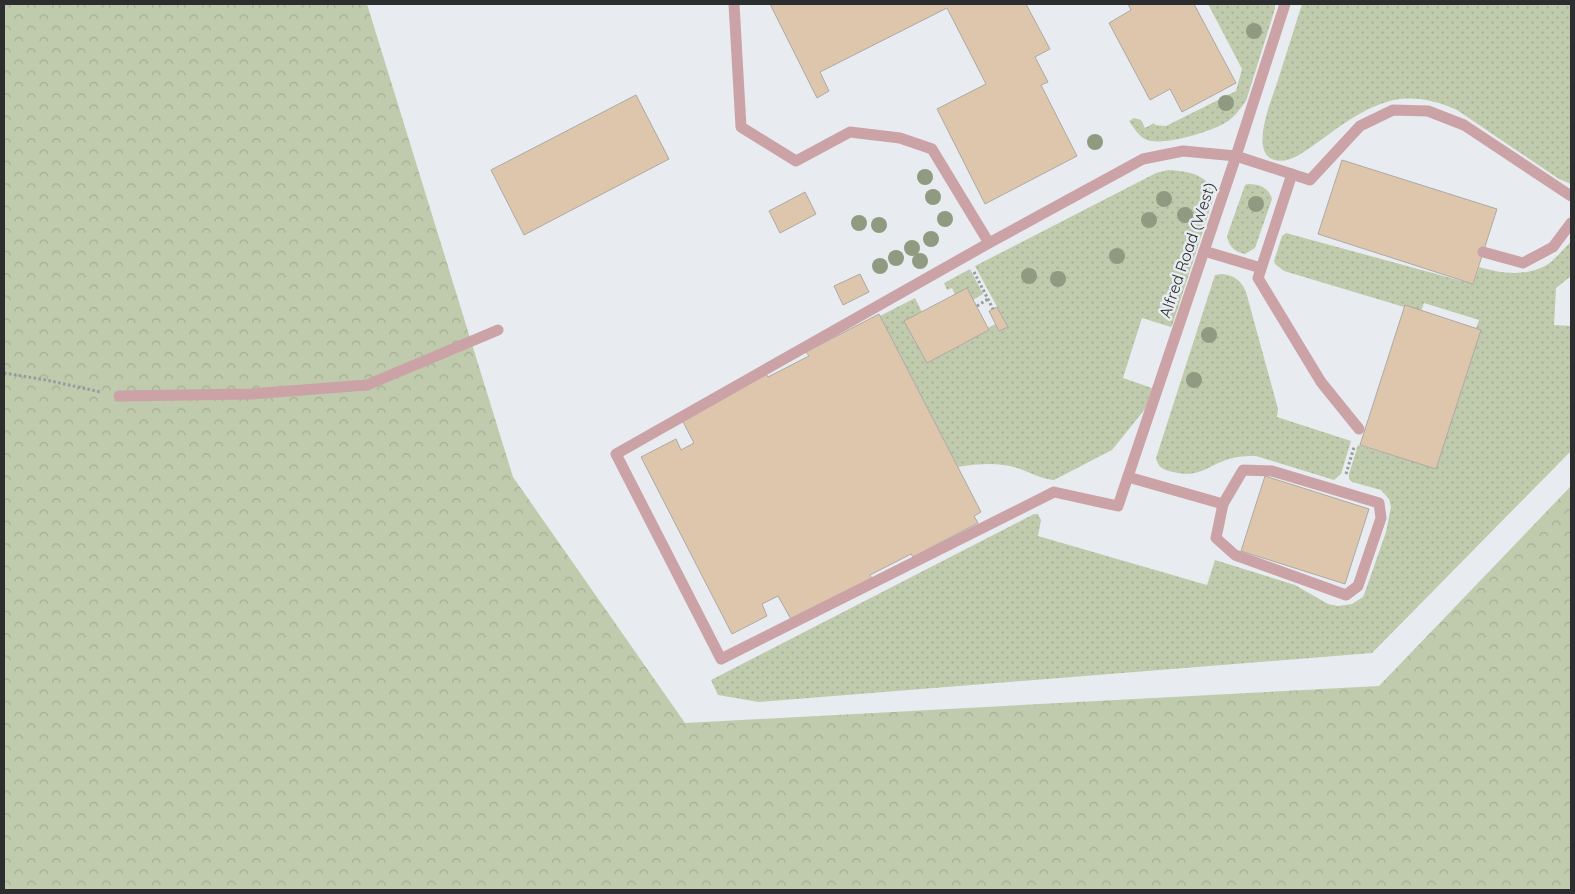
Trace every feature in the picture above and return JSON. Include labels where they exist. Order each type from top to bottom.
[{"type":"lane","points":[[734,4],[741,127],[796,161],[850,132],[900,138],[932,149],[989,243]]},
{"type":"lane","name":"Alfred Road (West)","points":[[966,256],[616,454],[721,659],[1054,492],[1118,506],[1285,4]]},
{"type":"lane","points":[[966,256],[1143,160],[1184,151],[1236,156],[1310,180],[1360,126],[1393,110],[1428,111],[1464,125],[1571,196]]},
{"type":"lane","points":[[1292,174],[1258,278],[1321,382],[1359,429]]},
{"type":"lane","points":[[1483,252],[1522,263],[1553,247],[1571,223]]},
{"type":"lane","points":[[1204,251],[1261,268]]},
{"type":"lane","points":[[119,396],[252,394],[366,385],[498,330]]},
{"type":"lane","points":[[1243,470],[1272,471],[1379,503],[1381,518],[1358,586],[1346,595],[1235,555],[1216,538],[1223,504],[1243,470]]},
{"type":"lane","points":[[1128,477],[1223,504]]},
{"type":"path","points":[[966,256],[993,309]]},
{"type":"path","points":[[977,306],[988,299]]},
{"type":"path","points":[[4,374],[46,380],[119,396]]},
{"type":"path","points":[[1347,469],[1351,456]]},
{"type":"green space","points":[[4,4],[367,4],[513,477],[685,723],[1379,686],[1571,486],[1571,890],[4,890]]},
{"type":"green space","points":[[1208,4],[1275,4],[1246,101],[1237,113],[1218,127],[1175,140],[1155,141],[1144,139],[1129,121],[1134,118],[1141,120],[1145,128],[1154,123],[1155,125],[1166,126],[1236,91],[1242,69]]},
{"type":"green space","points":[[1302,4],[1571,4],[1571,184],[1559,179],[1457,110],[1442,104],[1418,99],[1394,100],[1368,109],[1344,123],[1294,158],[1277,161],[1268,157],[1263,146],[1263,130]]},
{"type":"green space","points":[[1168,170],[1191,173],[1204,180],[1209,185],[1213,200],[1172,326],[1142,318],[1123,378],[1152,388],[1145,409],[1112,450],[1054,480],[1017,468],[995,464],[958,467],[880,316],[915,298],[922,312],[905,322],[927,363],[989,330],[988,328],[995,324],[999,331],[1008,327],[975,266],[1156,173]]},
{"type":"green space","points":[[1245,185],[1263,187],[1269,192],[1272,199],[1255,248],[1245,254],[1233,248],[1227,236]]},
{"type":"green space","points":[[1286,233],[1473,284],[1479,267],[1512,273],[1529,272],[1552,261],[1571,242],[1571,276],[1556,288],[1554,325],[1571,326],[1571,451],[1372,653],[759,702],[718,695],[711,680],[1034,514],[1038,514],[1041,520],[1038,536],[1207,585],[1215,560],[1295,585],[1328,604],[1338,606],[1352,604],[1363,597],[1386,532],[1391,507],[1389,499],[1381,490],[1352,482],[1349,479],[1358,445],[1436,469],[1481,330],[1476,328],[1479,320],[1424,303],[1421,311],[1404,307],[1284,271],[1274,261],[1282,236]]},
{"type":"green space","points":[[970,269],[983,294],[973,300],[967,288],[955,295],[952,288],[947,290],[944,283]]},
{"type":"green space","points":[[1221,274],[1236,279],[1242,284],[1246,292],[1278,409],[1277,417],[1351,441],[1341,474],[1334,480],[1256,456],[1233,458],[1203,471],[1189,474],[1166,470],[1160,467],[1156,458],[1215,275]]},
{"type":"building","points":[[770,4],[1026,4],[1050,49],[1035,57],[1048,82],[1041,85],[1077,156],[985,204],[937,109],[986,84],[947,8],[820,72],[829,91],[817,98]]},
{"type":"building","points":[[1128,4],[1194,4],[1236,83],[1182,112],[1170,89],[1150,100],[1109,23],[1131,10]]},
{"type":"building","points":[[636,95],[669,159],[524,235],[491,170]]},
{"type":"building","points":[[1342,160],[1497,209],[1473,284],[1318,234]]},
{"type":"building","points":[[805,192],[816,214],[780,233],[769,211]]},
{"type":"building","points":[[860,274],[869,292],[843,305],[834,286]]},
{"type":"building","points":[[967,288],[989,330],[927,363],[904,321]]},
{"type":"building","points":[[1405,305],[1481,330],[1436,469],[1360,445]]},
{"type":"building","points":[[997,307],[1008,327],[999,331],[989,311]]},
{"type":"building","points":[[879,314],[981,512],[974,516],[978,523],[913,557],[911,554],[870,575],[872,579],[792,621],[778,596],[762,604],[767,616],[732,634],[641,457],[676,439],[681,450],[694,443],[681,418],[766,374],[768,377],[809,356],[806,352]]},
{"type":"building","points":[[1265,476],[1369,509],[1345,584],[1241,551]]}]
